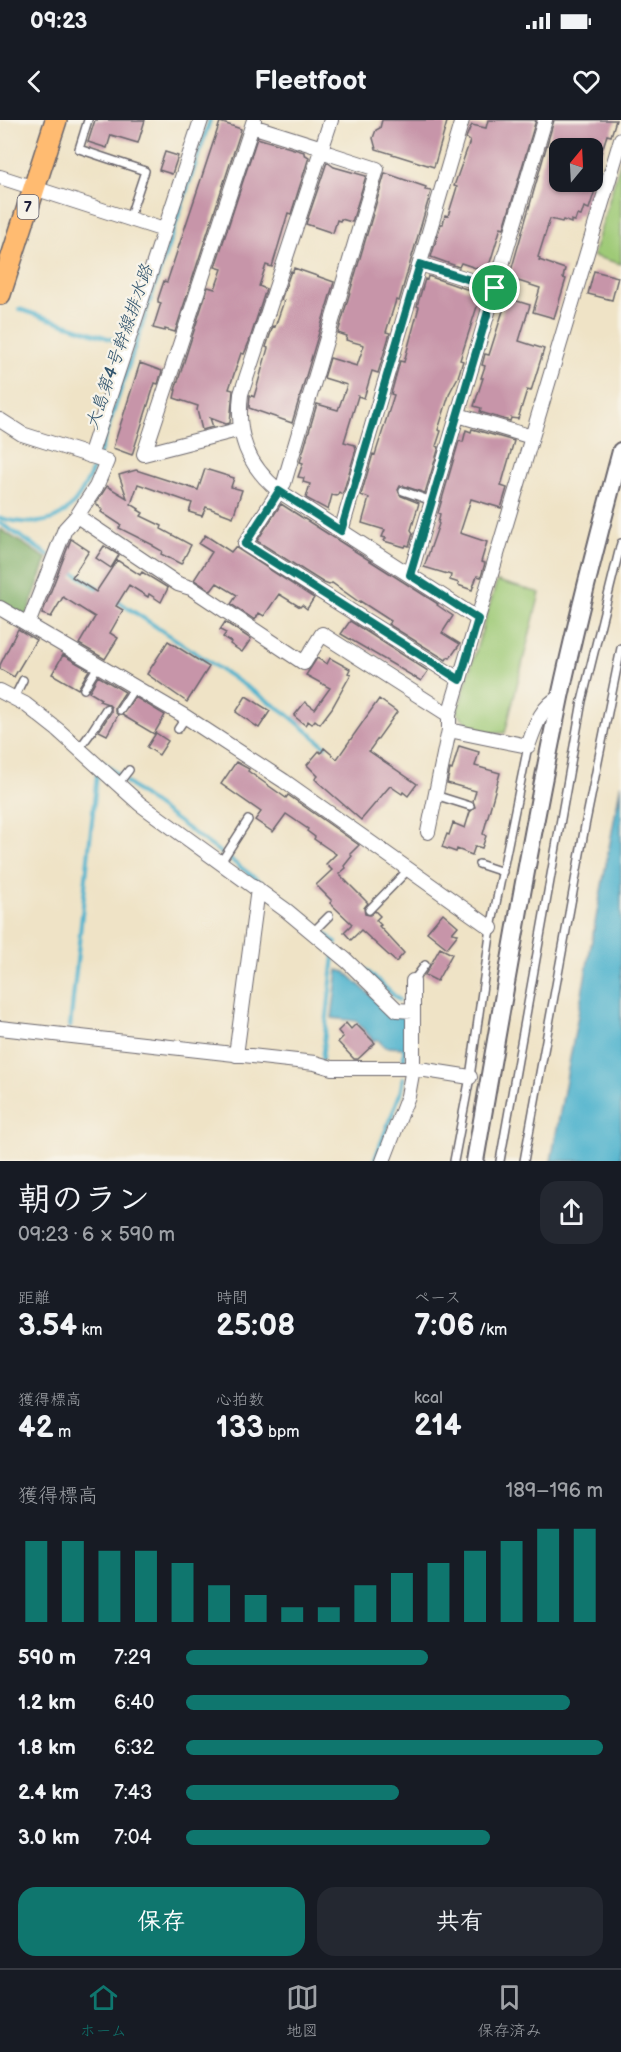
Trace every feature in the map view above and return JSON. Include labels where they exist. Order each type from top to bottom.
[{"type":"main road","name":"7","points":[[0,294],[56,120]]},
{"type":"street","points":[[95,457],[164,230],[201,120]]},
{"type":"street","points":[[331,120],[241,394],[239,410],[241,429],[247,450],[255,468],[279,491],[478,619]]},
{"type":"street","points":[[341,531],[462,120]]},
{"type":"street","points":[[410,575],[544,120]]},
{"type":"street","points":[[241,429],[144,454],[252,123],[377,169],[284,483],[245,544],[460,680]]},
{"type":"street","points":[[428,832],[449,730],[449,715],[621,139]]},
{"type":"street","points":[[0,177],[164,230]]},
{"type":"street","points":[[420,264],[495,288]]},
{"type":"street","points":[[458,415],[532,437]]},
{"type":"street","points":[[0,420],[22,434],[106,461],[96,487],[77,516],[65,529],[28,624]]},
{"type":"street","points":[[476,1161],[511,950],[560,697],[621,451]]},
{"type":"street","points":[[77,516],[178,584],[191,588],[304,663],[322,634],[449,715]]},
{"type":"street","points":[[0,609],[186,717],[284,781],[491,928]]},
{"type":"street","points":[[0,691],[25,704],[50,723],[140,804],[258,889],[313,932],[347,961],[397,1010],[413,1011]]},
{"type":"street","points":[[449,730],[528,746],[536,725],[549,703],[560,697]]},
{"type":"street","points":[[236,1055],[258,889]]},
{"type":"street","points":[[383,1161],[408,1096],[412,1068],[413,981]]},
{"type":"street","points":[[0,1028],[315,1063],[332,1068],[412,1068],[470,1077]]},
{"type":"lane","points":[[88,120],[79,149],[145,171],[129,219]]},
{"type":"lane","points":[[403,491],[432,501]]},
{"type":"lane","points":[[500,1161],[582,701],[621,543]]},
{"type":"lane","points":[[524,1161],[585,826],[621,648]]},
{"type":"lane","points":[[84,689],[98,666]]},
{"type":"lane","points":[[14,698],[23,680]]},
{"type":"lane","points":[[120,710],[135,687]]},
{"type":"lane","points":[[79,749],[105,708]]},
{"type":"lane","points":[[178,729],[186,717]]},
{"type":"lane","points":[[454,1161],[470,1077],[491,928],[528,746]]},
{"type":"lane","points":[[117,784],[129,770]]},
{"type":"lane","points":[[435,795],[470,806]]},
{"type":"lane","points":[[220,862],[248,820]]},
{"type":"lane","points":[[479,864],[503,872]]},
{"type":"lane","points":[[369,910],[409,869]]},
{"type":"lane","points":[[313,932],[329,916]]},
{"type":"lane","points":[[413,981],[425,965]]},
{"type":"green space","points":[[621,159],[621,264],[593,256]]},
{"type":"green space","points":[[0,529],[47,559],[27,615],[20,615],[0,604]]},
{"type":"green space","points":[[497,581],[540,593],[505,733],[478,730],[457,713]]},
{"type":"water","points":[[621,783],[621,1161],[551,1161]]},
{"type":"water","points":[[338,970],[345,972],[392,1015],[407,1015],[407,1048],[385,1047],[377,1039],[374,1041],[356,1021],[332,1018]]},
{"type":"building","points":[[95,120],[145,120],[138,143],[111,135],[107,148],[88,142]]},
{"type":"building","points":[[382,120],[447,122],[434,167],[376,149],[373,138]]},
{"type":"building","points":[[488,120],[536,120],[504,228],[501,227],[488,269],[480,267],[479,269],[461,263],[459,267],[431,257],[441,224],[443,224],[445,215],[448,216],[457,187],[454,186],[470,141],[466,138],[470,128],[472,125],[486,128]]},
{"type":"building","points":[[554,120],[616,120],[611,136],[607,135],[603,147],[603,138],[549,138],[549,192],[594,192],[589,209],[584,207],[581,216],[577,215],[575,221],[571,220],[571,223],[550,219],[538,257],[539,260],[565,269],[563,278],[566,279],[554,318],[533,312],[540,288],[509,278]]},
{"type":"building","points":[[220,122],[241,129],[240,133],[175,332],[153,328],[161,303],[158,299],[164,281],[167,282]]},
{"type":"building","points":[[257,138],[304,152],[309,157],[291,214],[288,213],[272,267],[266,265],[259,286],[266,289],[249,342],[244,354],[241,353],[229,389],[233,390],[230,423],[226,424],[210,418],[213,427],[202,430],[198,406],[174,398],[175,390],[208,287],[215,289],[222,269],[215,267]]},
{"type":"building","points":[[165,152],[178,156],[172,174],[159,170]]},
{"type":"building","points":[[327,162],[334,167],[366,176],[352,222],[337,220],[333,233],[306,224]]},
{"type":"building","points":[[385,173],[426,187],[425,190],[431,191],[399,301],[396,300],[386,332],[390,333],[378,373],[372,371],[364,398],[358,396],[344,442],[355,445],[356,449],[344,490],[342,494],[339,492],[337,496],[332,495],[328,510],[306,498],[310,484],[303,482],[304,478],[298,477],[303,463],[300,462],[317,404],[338,410],[347,385],[324,378],[330,358],[357,366],[364,345],[346,340],[347,336],[338,333]]},
{"type":"building","points":[[294,268],[334,282],[292,423],[249,408],[250,395],[254,397],[268,348],[266,347],[284,301],[281,300],[291,271],[293,272]]},
{"type":"building","points":[[594,271],[618,277],[612,300],[588,294]]},
{"type":"building","points":[[428,276],[481,294],[460,360],[463,361],[458,377],[450,392],[438,430],[441,431],[436,446],[439,447],[425,493],[404,486],[400,486],[398,490],[401,496],[419,503],[409,546],[405,547],[384,541],[386,538],[382,537],[385,530],[362,523],[369,498],[361,495],[394,395],[391,394],[400,361],[404,362],[419,307],[417,306]]},
{"type":"building","points":[[507,298],[530,305],[519,341],[544,349],[531,391],[527,390],[518,419],[511,418],[510,421],[480,412],[481,408],[474,406],[483,378],[481,378],[485,366],[482,365],[485,354],[489,355]]},
{"type":"building","points":[[140,363],[162,371],[158,384],[155,383],[132,455],[113,448]]},
{"type":"building","points":[[472,429],[514,441],[501,486],[507,488],[501,508],[471,499],[460,533],[487,542],[481,562],[485,563],[481,577],[477,576],[472,590],[450,580],[451,575],[424,567],[439,524],[440,514],[438,513],[459,441],[463,442],[466,430],[471,432]]},
{"type":"building","points":[[205,469],[234,478],[231,487],[242,490],[233,517],[206,507],[202,516],[189,512],[192,503],[138,484],[131,504],[143,513],[141,516],[162,526],[161,529],[191,545],[181,564],[161,554],[162,551],[153,545],[119,528],[121,525],[101,512],[102,510],[96,503],[107,486],[127,498],[119,475],[136,470],[198,490]]},
{"type":"building","points":[[281,504],[438,604],[453,616],[442,633],[460,644],[450,658],[446,660],[388,624],[391,621],[332,583],[329,585],[324,583],[257,541]]},
{"type":"building","points":[[205,535],[231,552],[235,547],[314,598],[307,609],[279,594],[264,616],[259,613],[255,620],[231,604],[237,595],[217,583],[211,591],[194,580],[212,552],[199,544]]},
{"type":"building","points":[[71,539],[89,551],[72,577],[96,592],[117,560],[140,575],[142,572],[168,588],[161,602],[129,585],[116,606],[123,610],[110,633],[118,638],[105,659],[79,644],[95,617],[63,597],[51,617],[42,614]]},
{"type":"building","points":[[104,546],[119,555],[111,568],[96,558]]},
{"type":"building","points":[[350,621],[428,671],[421,681],[341,634]]},
{"type":"building","points":[[225,622],[251,639],[242,652],[223,637],[226,633],[220,630]]},
{"type":"building","points":[[18,629],[36,640],[14,677],[0,669],[0,665]]},
{"type":"building","points":[[168,641],[209,667],[187,702],[147,674]]},
{"type":"building","points":[[63,655],[89,670],[78,689],[52,674]]},
{"type":"building","points":[[317,658],[327,664],[330,658],[350,669],[348,673],[351,674],[320,724],[315,720],[312,724],[308,721],[305,725],[294,716],[305,702],[315,709],[330,688],[306,675]]},
{"type":"building","points":[[98,676],[125,692],[115,707],[118,715],[107,735],[99,731],[111,712],[111,707],[99,701],[101,699],[89,692]]},
{"type":"building","points":[[246,696],[270,711],[259,728],[236,712]]},
{"type":"building","points":[[135,697],[165,715],[154,734],[122,715]]},
{"type":"building","points":[[379,699],[397,712],[369,751],[417,784],[408,796],[390,786],[361,820],[315,779],[318,776],[307,765],[324,748],[337,759]]},
{"type":"building","points":[[156,733],[168,741],[159,755],[147,747]]},
{"type":"building","points":[[459,746],[479,752],[475,766],[500,773],[483,834],[486,836],[482,848],[475,846],[472,855],[457,849],[456,852],[442,847],[453,823],[465,828],[470,812],[475,807],[473,801],[476,791],[447,783]]},
{"type":"building","points":[[236,762],[249,769],[248,771],[286,798],[288,795],[359,845],[350,854],[352,856],[344,866],[346,868],[339,874],[368,903],[364,908],[365,914],[370,915],[375,911],[380,916],[376,920],[381,925],[379,926],[404,953],[396,962],[361,930],[351,940],[344,932],[352,924],[330,903],[332,901],[316,885],[332,870],[326,864],[336,854],[314,839],[315,837],[307,831],[308,829],[286,814],[273,832],[255,820],[261,812],[221,784]]},
{"type":"building","points":[[443,913],[458,926],[452,933],[458,934],[447,948],[427,932]]},
{"type":"building","points":[[440,948],[452,954],[437,981],[425,975]]},
{"type":"building","points":[[346,1023],[351,1029],[356,1024],[375,1043],[358,1059],[354,1059],[338,1042],[343,1037],[338,1031]]},
{"type":"waterway","name":"大島第4号幹線排水路","points":[[99,455],[210,120]]},
{"type":"waterway","points":[[19,309],[120,342]]},
{"type":"waterway","name":"大島第4号幹線排水路","points":[[0,518],[36,523],[62,514],[80,494],[96,462]]},
{"type":"waterway","points":[[0,523],[48,555]]},
{"type":"waterway","points":[[71,571],[103,591]]},
{"type":"waterway","points":[[116,600],[286,713],[325,746]]},
{"type":"waterway","points":[[104,763],[120,776]]},
{"type":"waterway","points":[[70,1027],[97,774]]},
{"type":"waterway","points":[[126,782],[221,853]]},
{"type":"waterway","points":[[228,858],[292,905],[315,925]]},
{"type":"waterway","points":[[321,930],[336,943]]},
{"type":"waterway","points":[[322,1059],[334,956]]},
{"type":"waterway","points":[[366,970],[399,1000]]},
{"type":"waterway","points":[[404,1044],[404,1062]]},
{"type":"waterway","points":[[374,1161],[400,1094],[403,1078]]},
{"type":"route","points":[[420,264],[495,288],[410,575],[478,619],[460,680],[245,544],[279,491],[341,531],[420,264]]}]
